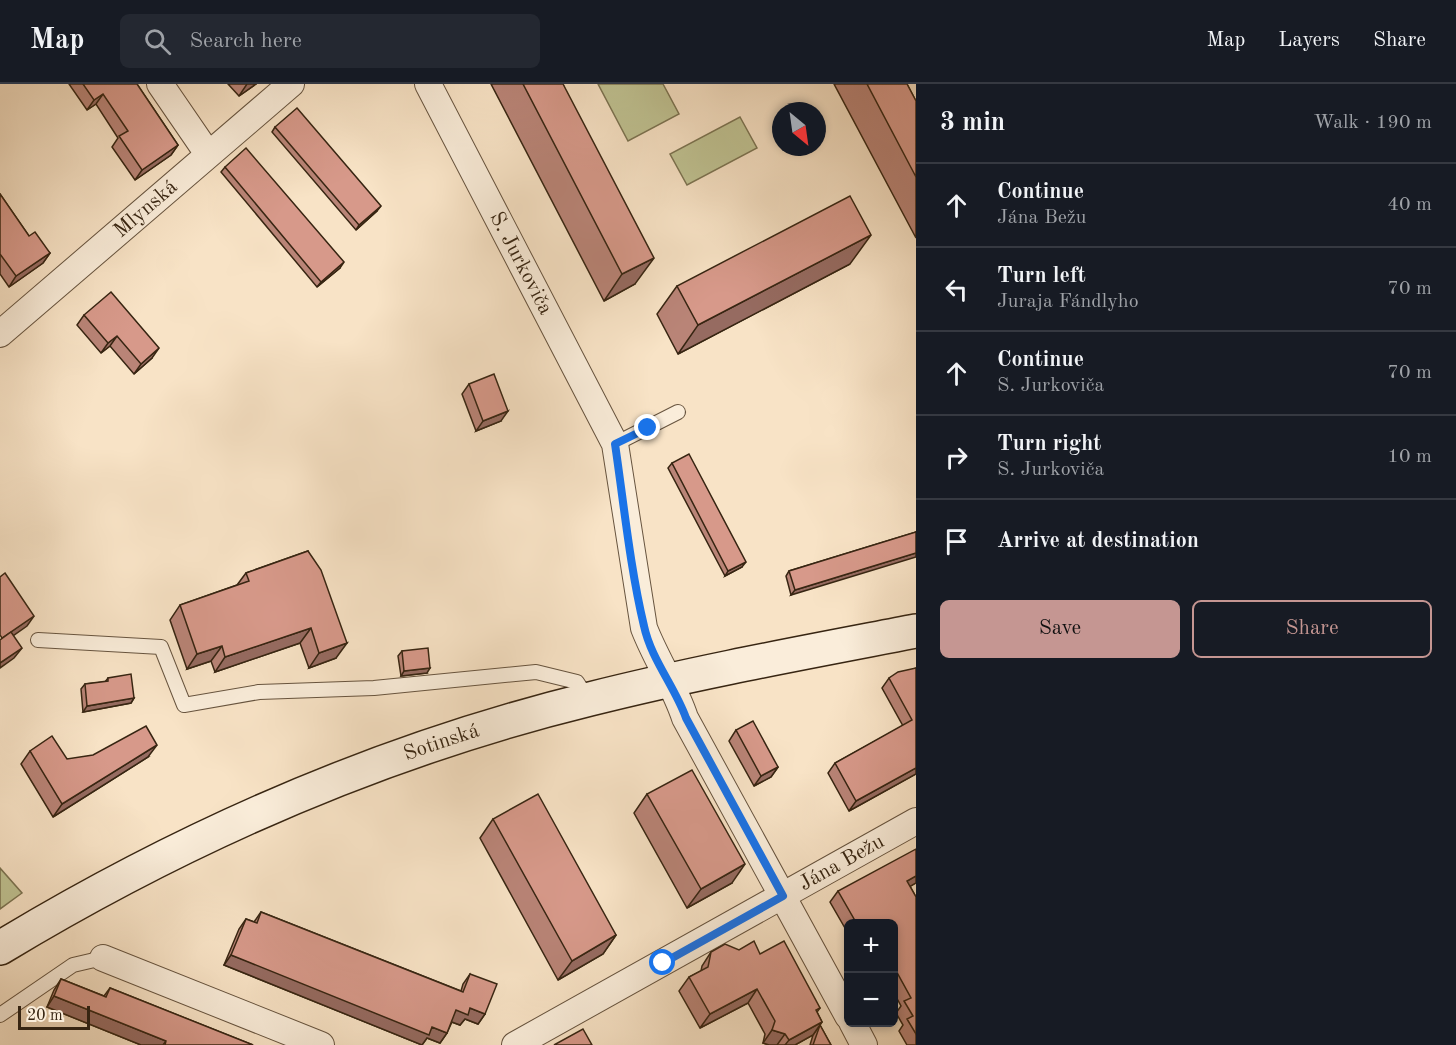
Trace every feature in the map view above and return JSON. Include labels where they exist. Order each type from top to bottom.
[{"type":"main road","name":"Sotinská","points":[[0,948],[133,873],[271,808],[412,753],[588,699],[916,631]]},
{"type":"street","points":[[160,84],[208,154]]},
{"type":"street","name":"Mlynská","points":[[0,334],[291,84]]},
{"type":"street","name":"S. Jurkoviča","points":[[428,84],[615,444],[644,628],[686,718],[844,1007]]},
{"type":"street","name":"Jána Bežu","points":[[515,1045],[916,821]]},
{"type":"street","points":[[103,958],[321,1045]]},
{"type":"street","points":[[854,1027],[864,1045]]},
{"type":"lane","points":[[615,444],[678,412]]},
{"type":"lane","points":[[38,640],[161,647],[184,705],[259,692],[374,688],[536,672],[577,682],[588,699]]},
{"type":"lane","points":[[0,1015],[73,965],[103,958]]},
{"type":"green space","points":[[598,84],[663,84],[679,114],[628,141]]},
{"type":"green space","points":[[740,117],[757,148],[687,185],[670,154]]},
{"type":"green space","points":[[0,868],[22,893],[0,909]]},
{"type":"building","points":[[83,84],[137,84],[178,145],[142,170],[119,136],[128,131],[103,94],[94,100]]},
{"type":"building","points":[[523,84],[563,84],[654,258],[622,274]]},
{"type":"building","points":[[867,84],[907,84],[916,101],[916,177]]},
{"type":"building","points":[[297,108],[381,206],[359,225],[275,127]]},
{"type":"building","points":[[246,148],[344,262],[321,282],[225,167]]},
{"type":"building","points":[[0,194],[29,236],[35,232],[50,253],[16,276],[0,254]]},
{"type":"building","points":[[850,196],[871,235],[698,325],[677,286]]},
{"type":"building","points":[[111,292],[159,348],[141,364],[117,336],[108,343],[84,315]]},
{"type":"building","points":[[494,374],[508,411],[483,421],[469,384]]},
{"type":"building","points":[[689,454],[746,562],[728,571],[672,463]]},
{"type":"building","points":[[916,532],[916,553],[795,590],[789,571]]},
{"type":"building","points":[[308,551],[321,570],[347,643],[319,653],[311,628],[225,657],[222,646],[197,654],[180,605],[249,581],[246,573]]},
{"type":"building","points":[[5,573],[34,616],[2,638],[0,635],[0,577]]},
{"type":"building","points":[[11,632],[22,648],[0,663],[0,640]]},
{"type":"building","points":[[428,648],[430,668],[404,671],[402,651]]},
{"type":"building","points":[[916,668],[916,768],[856,801],[835,763],[912,720],[889,678],[898,672]]},
{"type":"building","points":[[131,674],[134,698],[87,706],[85,684],[108,681],[108,678]]},
{"type":"building","points":[[753,721],[778,767],[761,776],[736,730]]},
{"type":"building","points":[[146,726],[157,745],[62,804],[30,751],[52,736],[67,759],[93,755]]},
{"type":"building","points":[[692,770],[745,864],[701,889],[647,794]]},
{"type":"building","points":[[538,794],[616,935],[572,961],[493,819]]},
{"type":"building","points":[[916,849],[916,876],[907,881],[916,897],[916,1034],[907,1019],[913,1016],[904,1001],[911,998],[898,974],[898,919],[854,919],[838,891]]},
{"type":"building","points":[[261,912],[463,992],[470,974],[497,984],[485,1014],[470,1008],[468,1015],[456,1010],[447,1033],[432,1027],[429,1035],[231,955],[246,919],[257,923]]},
{"type":"building","points":[[754,941],[760,954],[784,941],[820,1008],[816,1010],[822,1022],[789,1040],[785,1034],[772,1030],[775,1021],[757,989],[710,1014],[689,977],[708,967],[711,952],[725,944],[739,950]]},
{"type":"building","points":[[61,979],[106,997],[110,988],[253,1045],[165,1045],[166,1041],[54,996]]},
{"type":"building","points":[[820,1025],[831,1045],[813,1045]]},
{"type":"building","points":[[583,1029],[592,1045],[554,1045]]},
{"type":"route","points":[[648,428],[615,444],[644,628],[660,667],[678,695],[686,718],[783,896],[663,963]]}]
